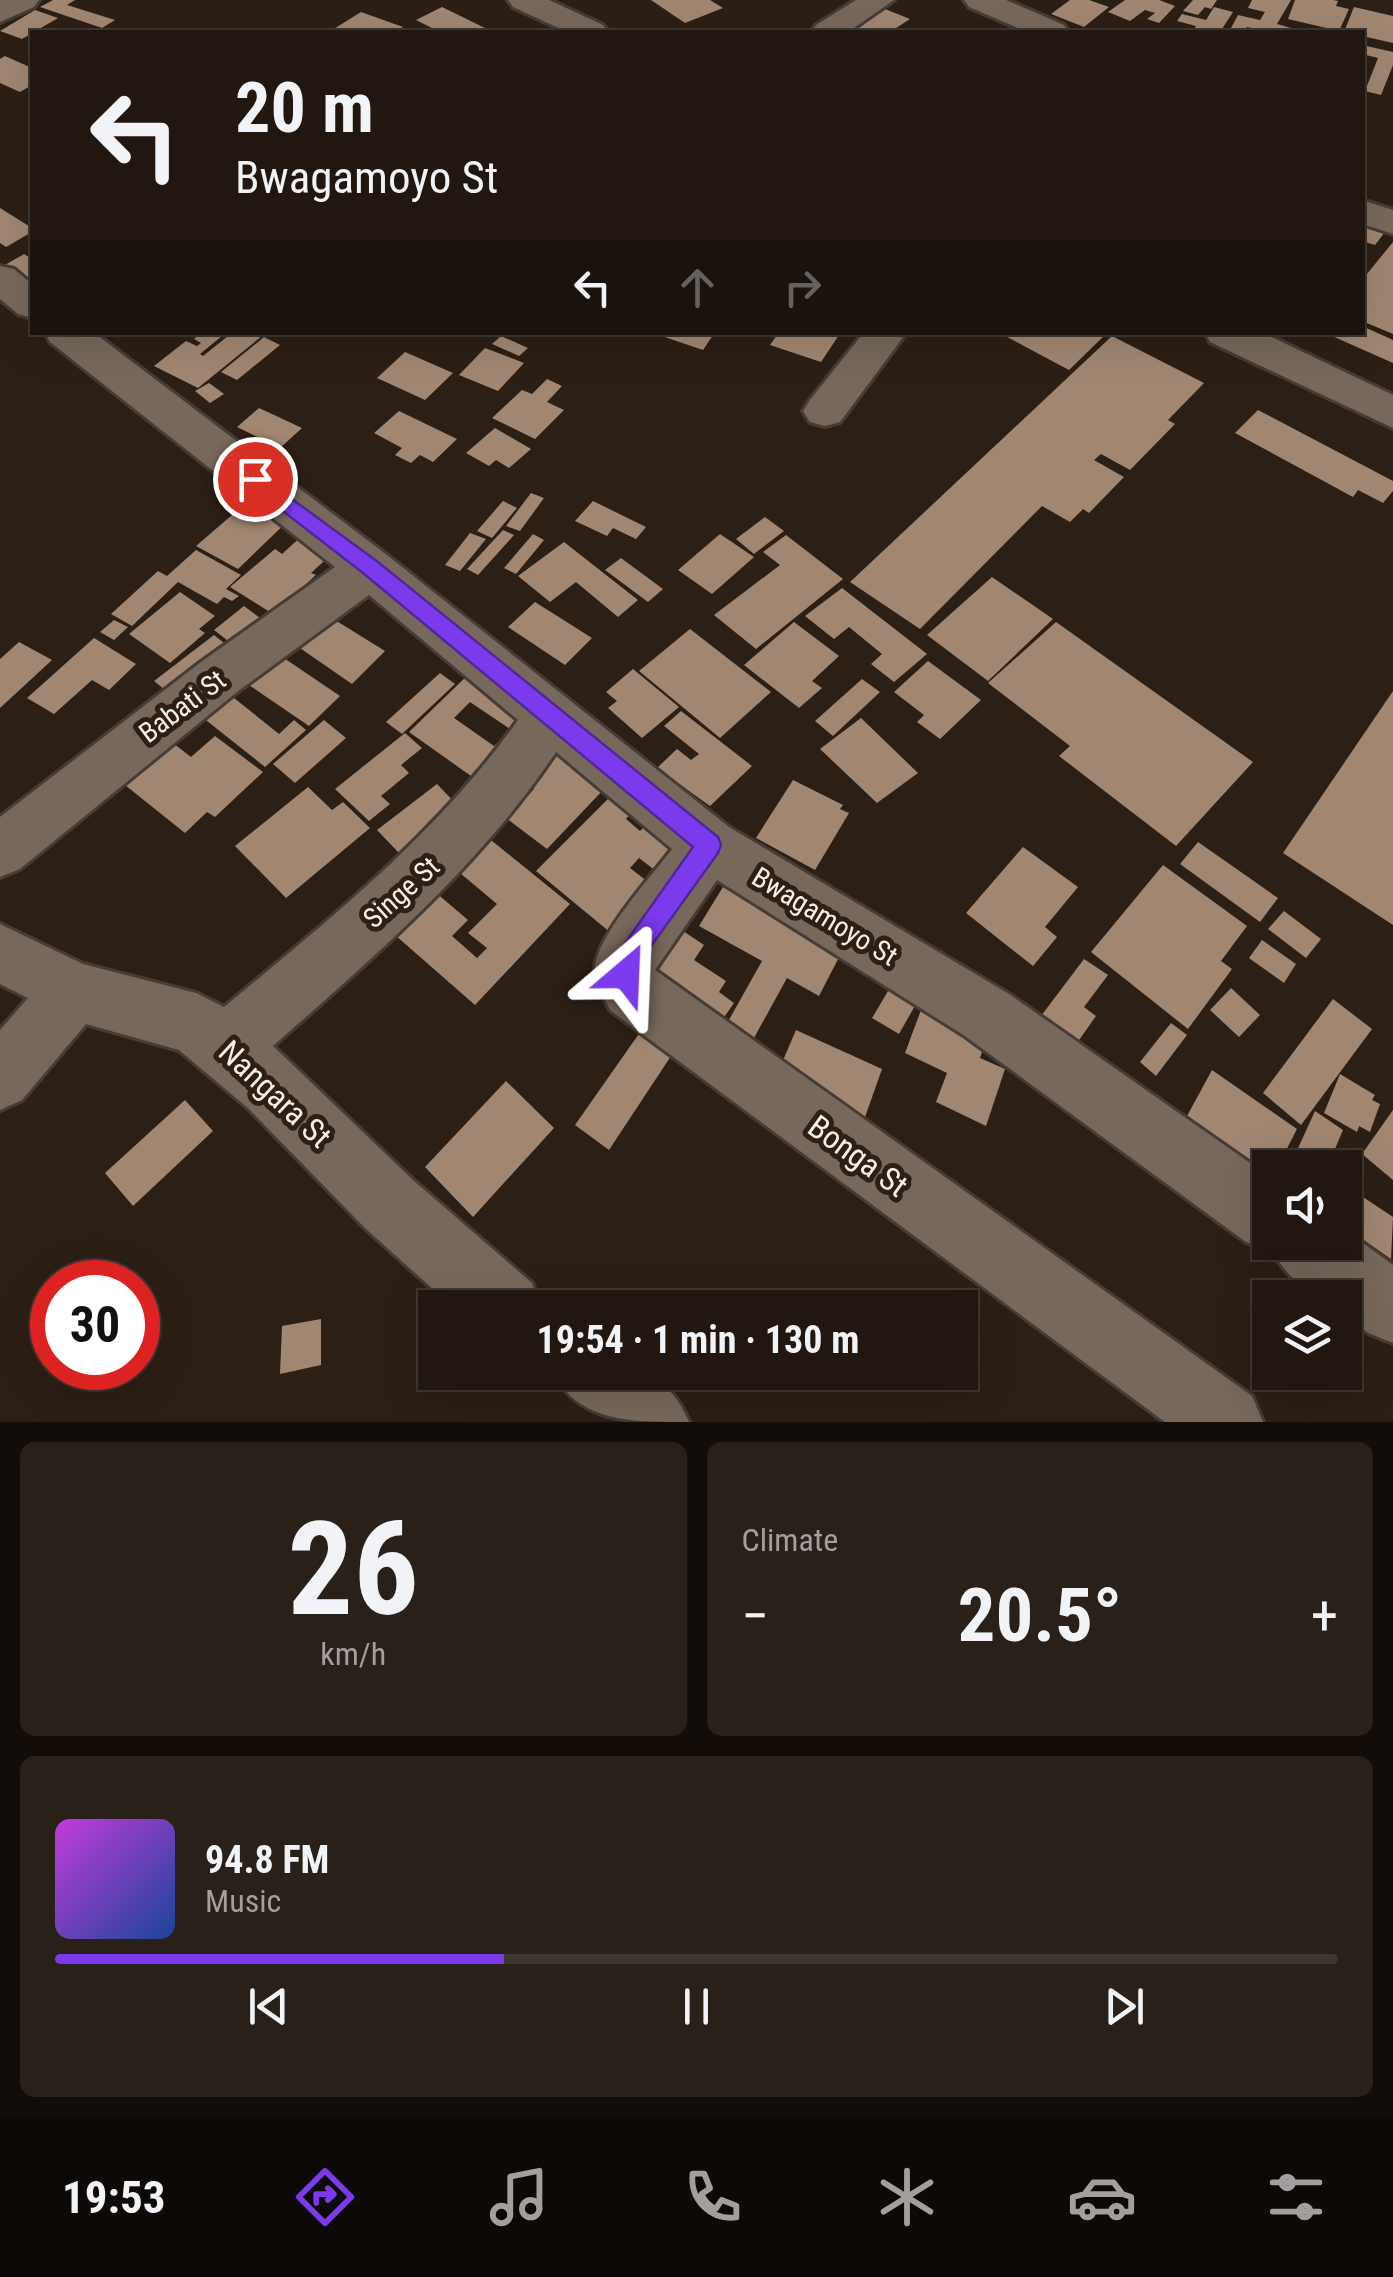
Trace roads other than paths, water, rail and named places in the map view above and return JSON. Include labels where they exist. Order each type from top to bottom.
[{"type":"street","points":[[0,13],[22,0]]},
{"type":"street","points":[[524,0],[588,30]]},
{"type":"street","points":[[830,30],[878,0]]},
{"type":"street","points":[[980,0],[1048,30]]},
{"type":"street","points":[[1365,212],[1393,223]]},
{"type":"street","points":[[0,278],[30,303]]},
{"type":"street","name":"Bwagamoyo St","points":[[69,335],[370,568],[709,845],[987,1015],[1252,1205]]},
{"type":"street","points":[[825,411],[885,335]]},
{"type":"street","points":[[1232,335],[1393,413]]},
{"type":"street","name":"Babati St","points":[[0,851],[219,677],[370,568]]},
{"type":"street","name":"Singe St","points":[[226,1046],[445,852],[479,816],[551,716]]},
{"type":"street","name":"Bonga St","points":[[709,845],[626,960],[632,989],[1226,1422]]},
{"type":"street","name":"Nangara St","points":[[0,952],[74,991],[196,1024],[226,1046],[389,1204],[487,1290]]},
{"type":"street","points":[[0,1078],[74,991]]},
{"type":"street","points":[[1328,1260],[1393,1308]]},
{"type":"street","points":[[611,1390],[652,1422]]}]
